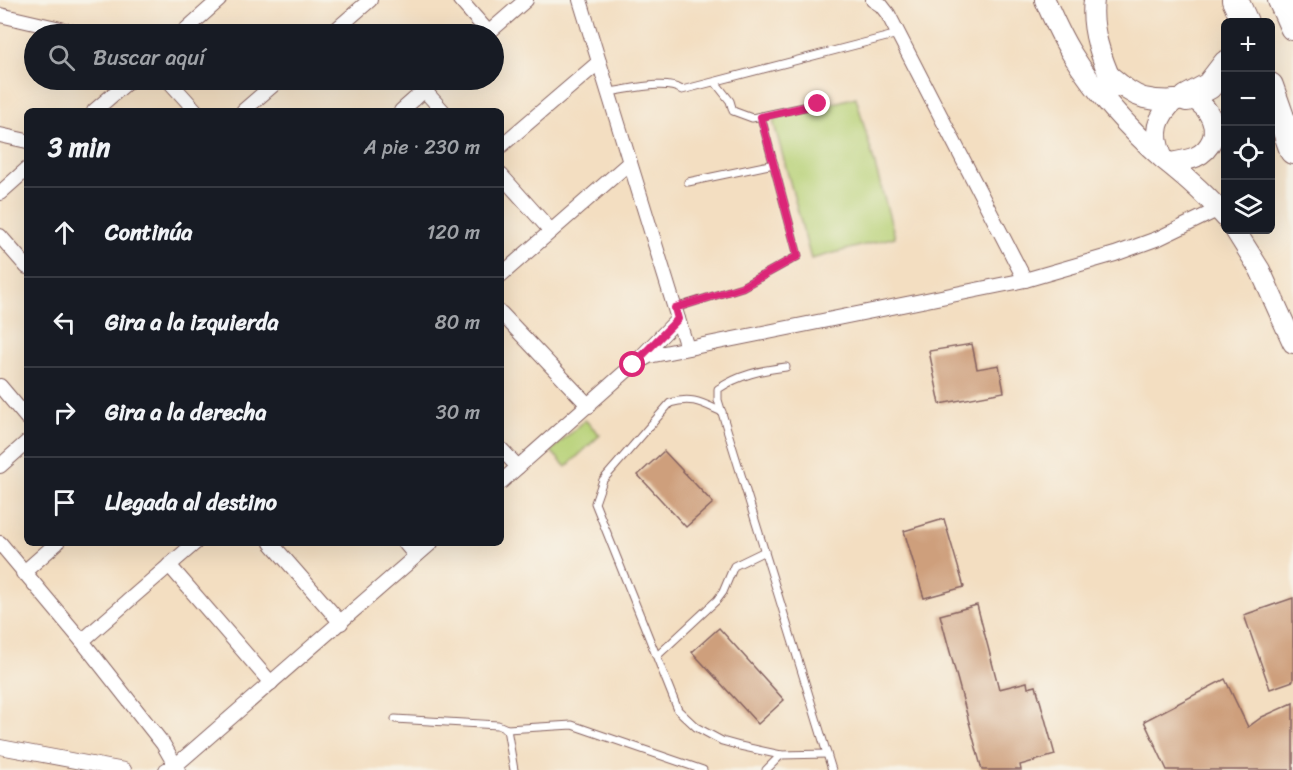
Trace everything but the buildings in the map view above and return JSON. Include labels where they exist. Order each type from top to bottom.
[{"type":"highway","points":[[1227,0],[1232,18]]},
{"type":"highway","points":[[1235,0],[1243,18]]},
{"type":"highway","points":[[1281,0],[1293,27]]},
{"type":"highway","points":[[1181,99],[1209,86],[1221,70]]},
{"type":"highway","points":[[1275,96],[1293,139]]},
{"type":"highway","points":[[1275,96],[1293,151]]},
{"type":"main road","points":[[1045,0],[1075,60],[1104,97],[1134,130],[1221,212]]},
{"type":"main road","points":[[1094,0],[1094,27],[1109,75],[1134,130]]},
{"type":"main road","points":[[1109,75],[1128,91],[1144,98],[1181,99],[1203,106],[1213,119],[1214,136],[1208,150],[1193,160],[1166,160]]},
{"type":"main road","points":[[1166,160],[1157,144],[1156,132],[1165,109],[1181,99]]},
{"type":"main road","points":[[1238,234],[1260,270],[1293,343]]},
{"type":"street","points":[[192,24],[219,0]]},
{"type":"street","points":[[342,24],[370,0]]},
{"type":"street","points":[[460,0],[480,24]]},
{"type":"street","points":[[499,24],[526,0]]},
{"type":"street","points":[[580,0],[687,348]]},
{"type":"street","points":[[873,0],[888,14],[1025,280]]},
{"type":"street","points":[[0,15],[39,24]]},
{"type":"street","points":[[504,143],[599,62]]},
{"type":"street","points":[[97,108],[118,90]]},
{"type":"street","points":[[177,90],[193,108]]},
{"type":"street","points":[[246,108],[267,90]]},
{"type":"street","points":[[404,108],[424,90],[440,108]]},
{"type":"street","points":[[0,135],[24,140]]},
{"type":"street","points":[[504,272],[630,162]]},
{"type":"street","points":[[0,193],[24,172]]},
{"type":"street","points":[[504,178],[551,231]]},
{"type":"street","points":[[633,365],[650,356],[1025,280],[1115,254],[1221,213]]},
{"type":"street","points":[[0,236],[24,264]]},
{"type":"street","points":[[504,479],[633,365],[676,314]]},
{"type":"street","points":[[504,316],[589,406]]},
{"type":"street","points":[[0,386],[24,414]]},
{"type":"street","points":[[0,466],[24,445]]},
{"type":"street","points":[[504,452],[518,467]]},
{"type":"street","points":[[0,543],[82,641],[163,744],[177,769],[428,546]]},
{"type":"street","points":[[24,573],[54,546]]},
{"type":"street","points":[[82,641],[191,546]]},
{"type":"street","points":[[274,546],[341,623]]},
{"type":"street","points":[[408,546],[416,556]]},
{"type":"street","points":[[169,565],[271,683]]},
{"type":"street","points":[[0,747],[73,765],[124,770]]},
{"type":"lane","points":[[608,92],[675,85],[682,90],[898,34]]},
{"type":"lane","points":[[715,82],[730,101],[733,111],[752,118],[818,104]]},
{"type":"lane","points":[[676,314],[742,287],[798,256],[761,117]]},
{"type":"lane","points":[[688,182],[774,164]]},
{"type":"lane","points":[[786,367],[760,370],[730,381],[718,389],[718,399],[832,770]]},
{"type":"lane","points":[[722,412],[693,399],[681,399],[670,403],[603,480],[595,503],[678,710],[696,727],[722,741],[781,755],[827,754]]},
{"type":"lane","points":[[657,656],[717,600],[734,566],[765,551]]},
{"type":"lane","points":[[395,719],[498,725],[507,729],[572,725],[703,770]]},
{"type":"lane","points":[[507,729],[510,735],[514,770]]},
{"type":"lane","points":[[766,770],[781,755]]},
{"type":"green space","points":[[856,97],[895,237],[811,259],[773,120]]},
{"type":"green space","points":[[585,420],[600,435],[566,467],[551,451]]},
{"type":"route","points":[[633,365],[678,319],[675,308],[742,287],[798,256],[761,117],[818,104]]}]
